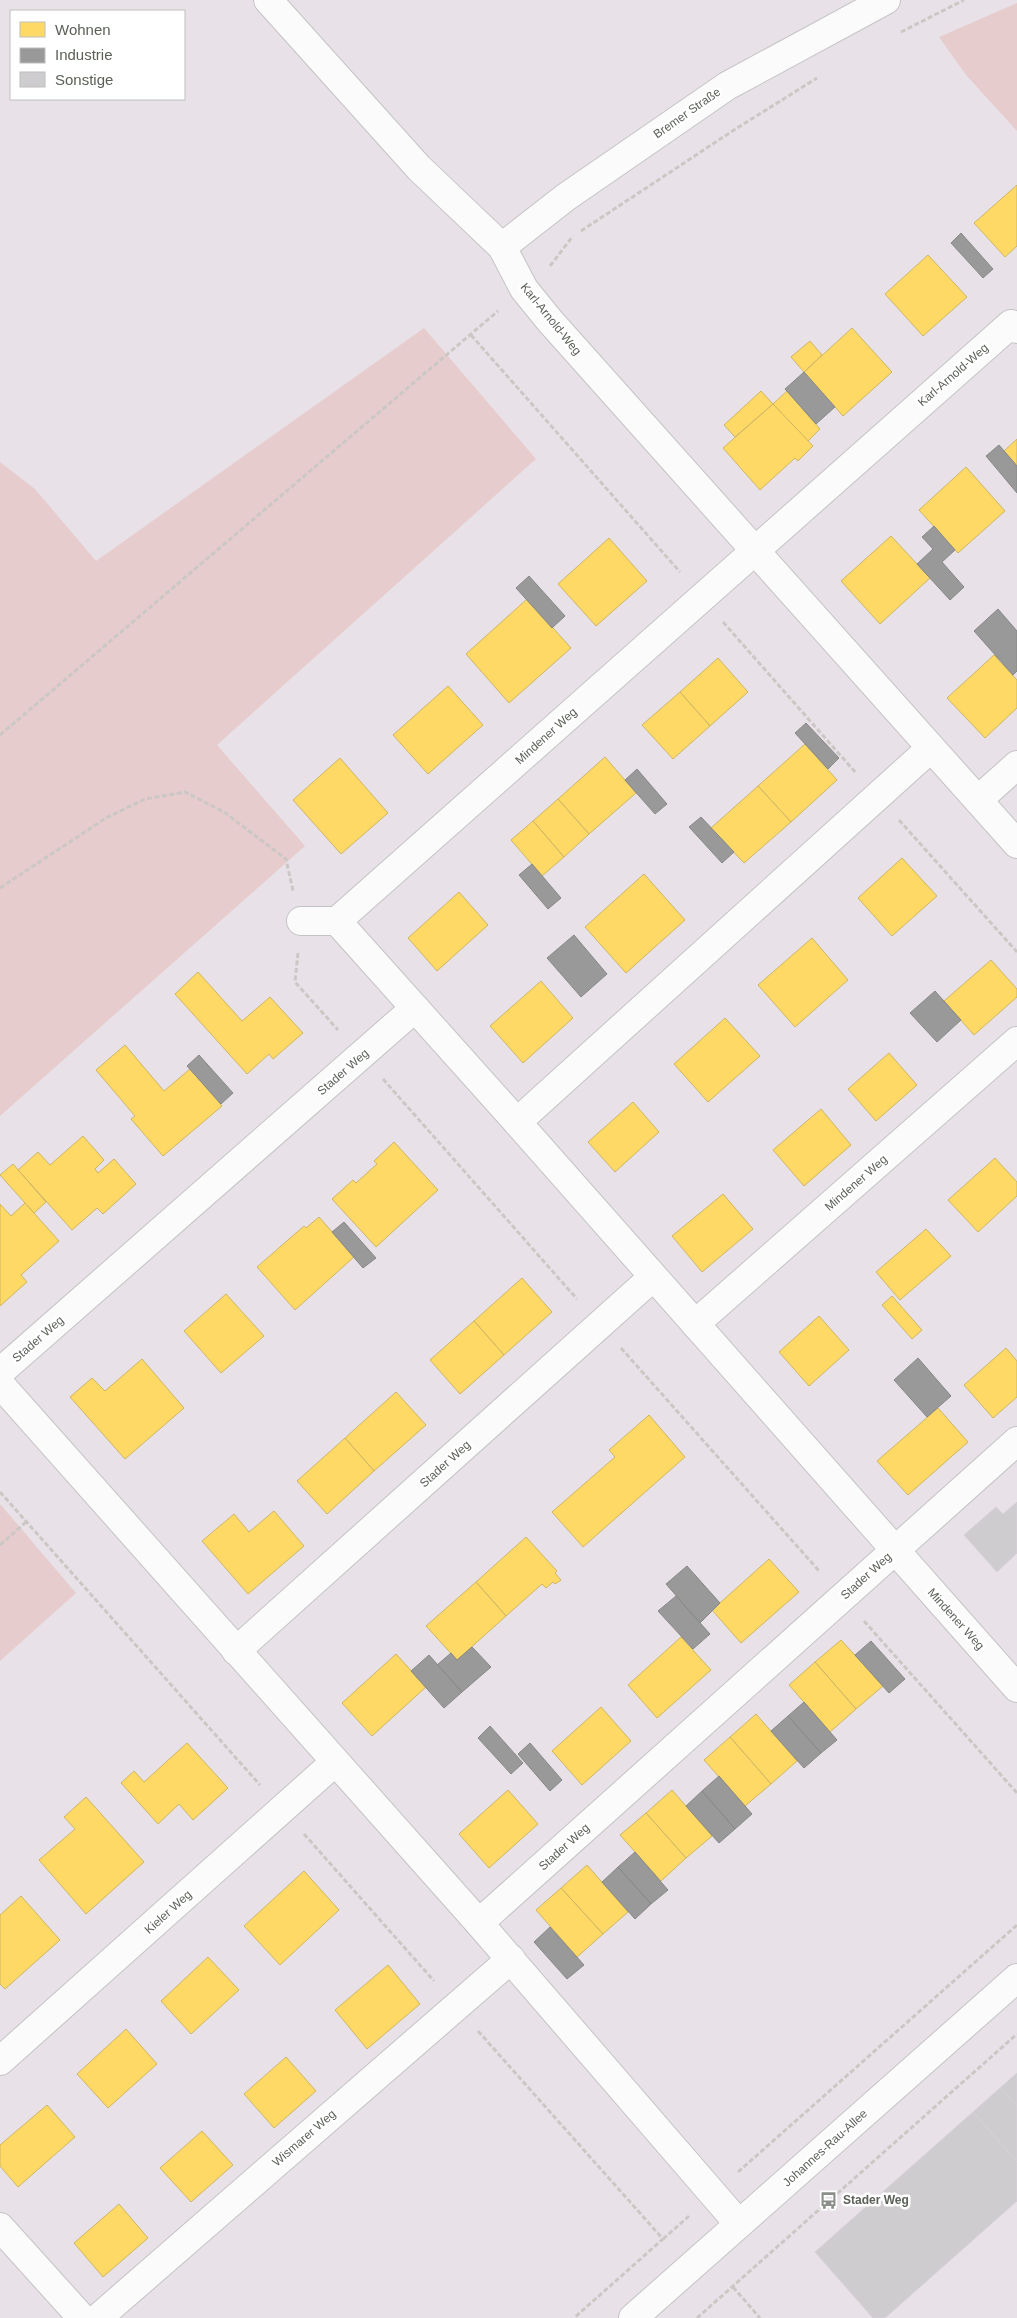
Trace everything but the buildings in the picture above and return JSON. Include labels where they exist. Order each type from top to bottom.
[{"type":"street","name":"Karl-Arnold-Weg","points":[[268,0],[418,168],[502,247],[524,289],[550,321],[1017,844]]},
{"type":"street","name":"Bremer Straße","points":[[502,247],[566,197],[727,86],[886,0]]},
{"type":"street","name":"Karl-Arnold-Weg","points":[[756,550],[1011,324],[1017,328]]},
{"type":"street","name":"Mindener Weg","points":[[756,550],[337,922],[518,1122],[1017,1688]]},
{"type":"street","points":[[518,1122],[931,748]]},
{"type":"street","points":[[978,800],[1017,765]]},
{"type":"street","points":[[301,921],[337,922]]},
{"type":"street","name":"Stader Weg","points":[[0,1372],[415,1008]]},
{"type":"street","name":"Mindener Weg","points":[[695,1324],[1017,1041]]},
{"type":"street","name":"Stader Weg","points":[[236,1651],[653,1277]]},
{"type":"street","points":[[0,1384],[479,1923],[739,2224]]},
{"type":"street","points":[[895,1550],[1017,1441]]},
{"type":"street","name":"Stader Weg","points":[[479,1923],[895,1550]]},
{"type":"street","name":"Kieler Weg","points":[[0,2061],[336,1762]]},
{"type":"street","name":"Wismarer Weg","points":[[98,2318],[510,1959]]},
{"type":"street","name":"Johannes-Rau-Allee","points":[[633,2318],[1017,1978]]},
{"type":"street","points":[[0,2227],[82,2318]]},
{"type":"path","points":[[896,35],[964,0]]},
{"type":"path","points":[[547,269],[555,263],[573,236],[726,135],[821,76]]},
{"type":"path","points":[[0,735],[505,305]]},
{"type":"path","points":[[471,335],[877,797],[1017,952]]},
{"type":"path","points":[[0,888],[106,818],[145,799],[185,792],[224,812],[286,859],[301,921],[294,982],[362,1056],[1017,1793]]},
{"type":"path","points":[[0,1492],[663,2239]]},
{"type":"path","points":[[0,1545],[26,1522]]},
{"type":"path","points":[[734,2176],[1017,1925]]},
{"type":"path","points":[[697,2318],[1017,2034]]},
{"type":"path","points":[[574,2318],[692,2214]]},
{"type":"path","points":[[734,2287],[760,2318]]},
{"type":"shaded area","points":[[1017,3],[1017,131],[966,75],[939,37]]},
{"type":"shaded area","points":[[424,328],[536,459],[217,745],[305,846],[0,1116],[0,462],[35,489],[96,561]]},
{"type":"shaded area","points":[[0,1504],[76,1593],[0,1661]]},
{"type":"place","name":"Stader Weg","points":[[829,2200]]}]
